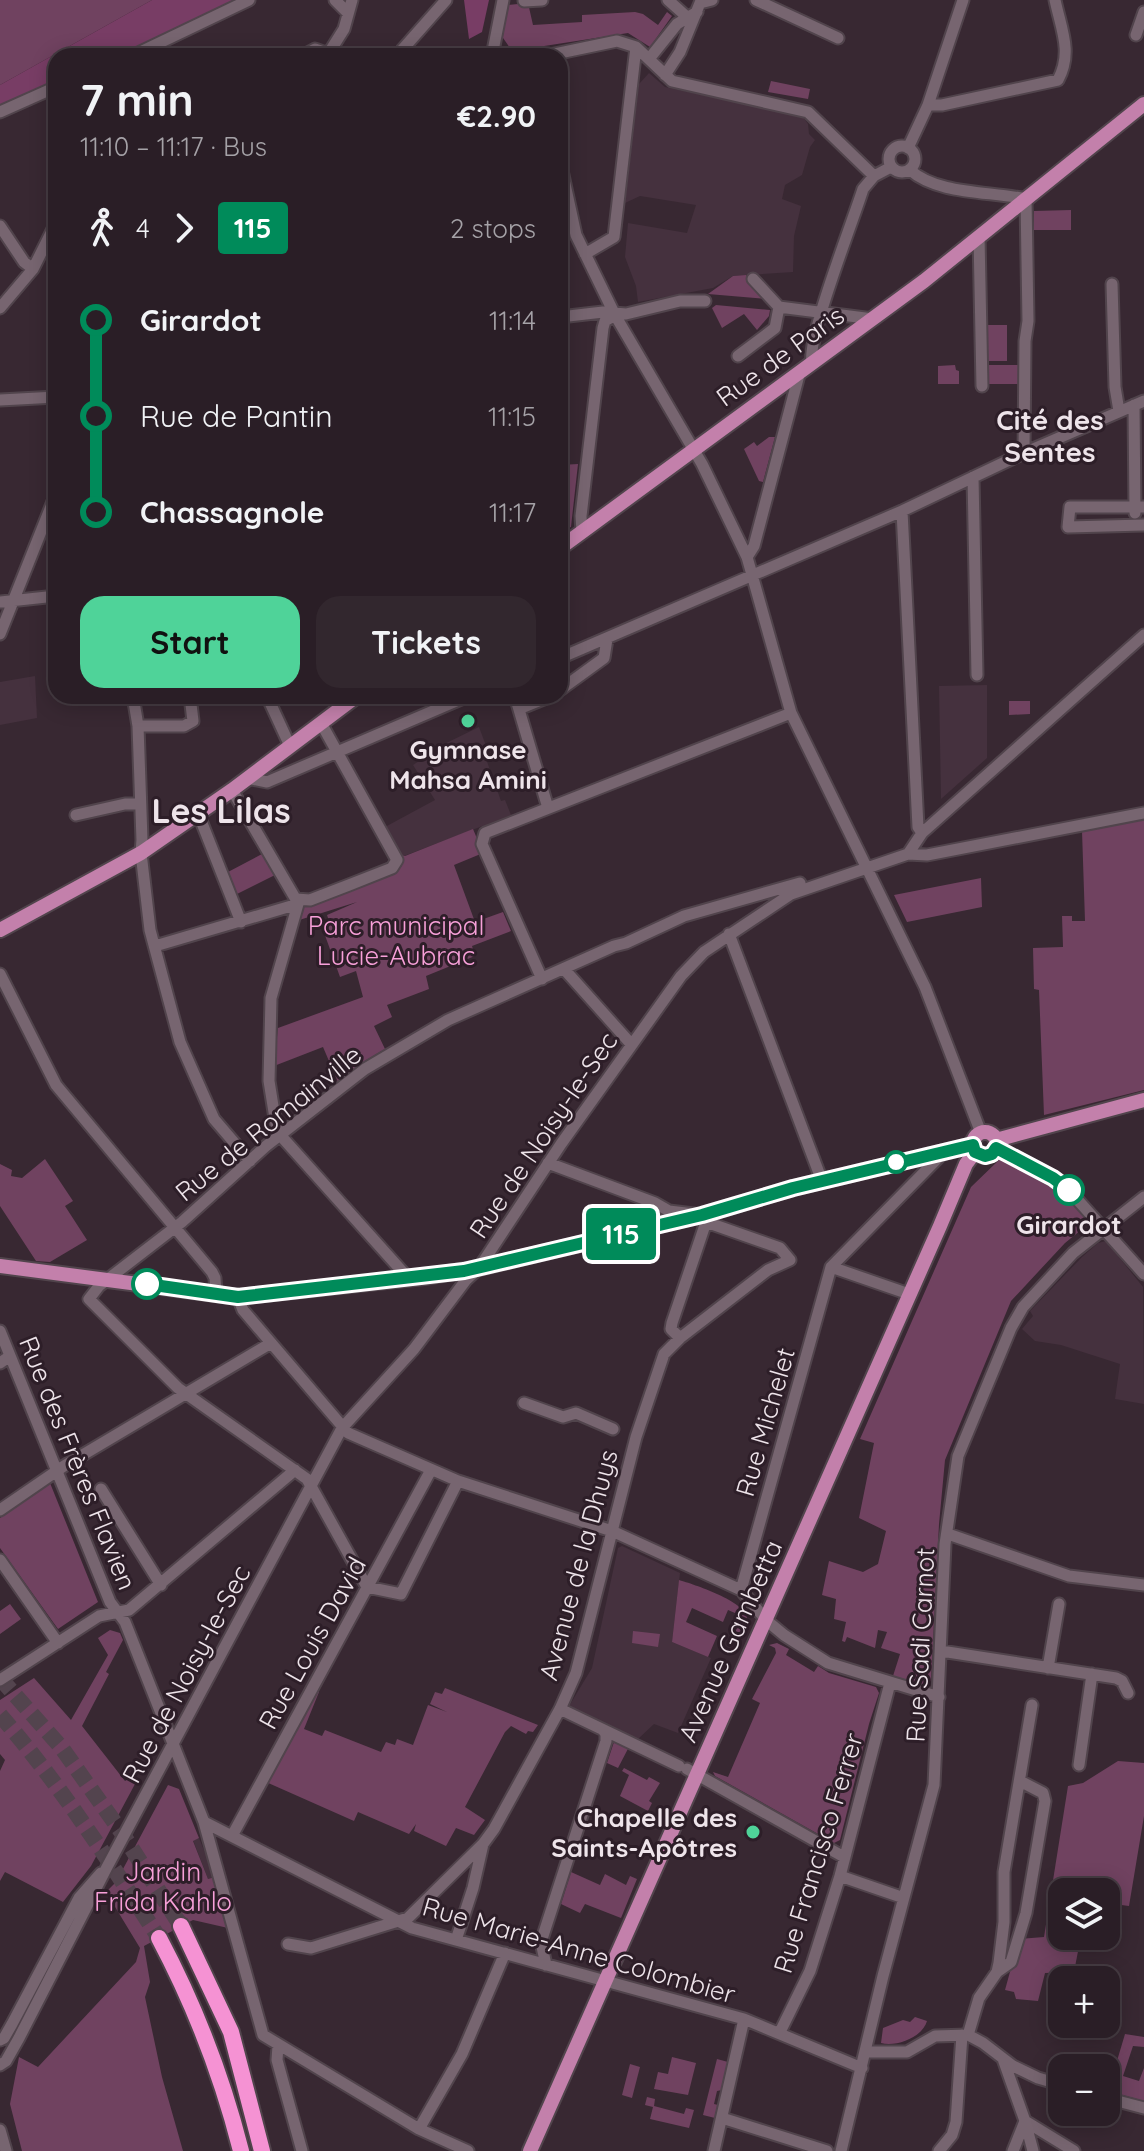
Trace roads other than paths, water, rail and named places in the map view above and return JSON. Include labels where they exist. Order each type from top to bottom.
[{"type":"highway","points":[[181,1926],[231,2032],[262,2151]]},
{"type":"highway","points":[[159,1938],[185,1987],[207,2041],[225,2091],[241,2151]]},
{"type":"main road","name":"Rue de Paris","points":[[568,540],[873,319],[1138,115],[1144,104]]},
{"type":"main road","points":[[0,930],[141,853],[232,790],[343,704]]},
{"type":"main road","points":[[996,1144],[1144,1100]]},
{"type":"main road","points":[[0,1266],[238,1297],[409,1279],[479,1268],[704,1218],[822,1181],[976,1143],[991,1134],[996,1144],[992,1154],[985,1156],[976,1143]]},
{"type":"main road","name":"Avenue Gambetta","points":[[530,2151],[606,1981],[688,1770],[766,1620],[976,1143]]},
{"type":"street","points":[[149,48],[249,0]]},
{"type":"street","points":[[335,0],[348,13]]},
{"type":"street","points":[[332,48],[344,29],[352,0]]},
{"type":"street","points":[[404,48],[446,0]]},
{"type":"street","points":[[493,48],[503,0]]},
{"type":"street","points":[[524,1],[542,0]]},
{"type":"street","points":[[668,0],[699,8]]},
{"type":"street","points":[[756,0],[838,38]]},
{"type":"street","points":[[908,148],[928,105],[963,0]]},
{"type":"street","points":[[928,105],[942,105],[1058,80],[1067,64],[1055,0]]},
{"type":"street","points":[[649,59],[677,24],[699,8]]},
{"type":"street","points":[[665,75],[680,52],[699,8]]},
{"type":"street","points":[[1136,35],[1144,12]]},
{"type":"street","points":[[568,51],[617,41],[636,47],[672,81],[808,112],[874,176]]},
{"type":"street","points":[[585,254],[614,237],[636,47]]},
{"type":"street","points":[[0,112],[48,91]]},
{"type":"street","points":[[900,147],[908,148],[915,157],[910,170],[900,172],[891,167],[889,159],[892,151],[900,147]]},
{"type":"street","points":[[747,557],[754,546],[822,313],[863,189],[874,176],[891,167]]},
{"type":"street","points":[[910,170],[918,177],[950,187],[1026,199],[1028,321],[1024,453]]},
{"type":"street","points":[[568,207],[576,235],[615,315],[693,450],[747,557],[791,713],[925,987],[976,1143]]},
{"type":"street","points":[[0,226],[24,262],[33,269]]},
{"type":"street","points":[[979,236],[982,386]]},
{"type":"street","points":[[0,308],[33,269],[48,239]]},
{"type":"street","points":[[753,279],[779,307],[873,319]]},
{"type":"street","points":[[1112,284],[1115,387],[1119,411]]},
{"type":"street","points":[[582,532],[581,516],[605,321],[615,315],[680,301],[705,301]]},
{"type":"street","points":[[738,356],[775,328],[779,307]]},
{"type":"street","points":[[568,316],[595,312],[615,315]]},
{"type":"street","points":[[0,400],[48,397]]},
{"type":"street","points":[[568,655],[902,511],[1139,403],[1140,507],[1140,525],[1068,527],[1070,507],[1140,507]]},
{"type":"street","points":[[973,477],[977,675]]},
{"type":"street","points":[[0,634],[6,601],[48,511]]},
{"type":"street","points":[[902,511],[918,827],[922,833]]},
{"type":"street","points":[[6,601],[48,597]]},
{"type":"street","points":[[908,854],[922,833],[1144,635]]},
{"type":"street","points":[[568,684],[604,658],[607,639]]},
{"type":"street","points":[[134,704],[138,726],[141,853],[155,946],[180,1042],[214,1119],[250,1161]]},
{"type":"street","points":[[138,726],[184,726],[193,721],[191,704]]},
{"type":"street","points":[[271,704],[290,746]]},
{"type":"street","points":[[247,778],[267,782],[450,704]]},
{"type":"street","points":[[517,704],[548,808]]},
{"type":"street","points":[[519,709],[531,704]]},
{"type":"street","points":[[542,979],[482,844],[483,836],[489,830],[791,713]]},
{"type":"street","points":[[155,946],[241,922],[297,901],[310,900],[396,864],[397,856],[321,723]]},
{"type":"street","points":[[232,790],[297,901],[271,998],[269,1081],[280,1137],[409,1279]]},
{"type":"street","points":[[76,815],[125,804],[139,804]]},
{"type":"street","points":[[198,813],[241,922]]},
{"type":"street","name":"Rue de Noisy-le-Sec","points":[[0,2065],[13,2049],[342,1428],[414,1349],[466,1280],[479,1268],[548,1163],[681,976],[704,952],[777,896],[908,854],[927,855],[1144,813]]},
{"type":"street","name":"Rue de Romainville","points":[[109,1279],[175,1228],[250,1161],[377,1061],[448,1020],[684,916],[777,896]]},
{"type":"street","points":[[729,934],[822,1181]]},
{"type":"street","points":[[564,969],[631,1044]]},
{"type":"street","points":[[0,974],[56,1085],[215,1278],[216,1294]]},
{"type":"street","points":[[996,1144],[1067,1188],[1144,1274]]},
{"type":"street","points":[[909,1294],[831,1267],[947,1150]]},
{"type":"street","points":[[548,1163],[669,1211],[704,1218],[672,1323],[671,1329],[680,1338]]},
{"type":"street","name":"Rue Sadi Carnot","points":[[841,2151],[934,1785],[948,1534],[958,1456],[1011,1328],[1023,1307],[1073,1253],[1144,1197]]},
{"type":"street","name":"Avenue de la Dhuys","points":[[288,1944],[311,1948],[408,1918],[483,1844],[510,1801],[560,1709],[580,1660],[636,1437],[664,1354],[768,1270],[790,1260],[780,1248],[704,1218]]},
{"type":"street","name":"Rue Michelet","points":[[741,1590],[831,1267]]},
{"type":"street","points":[[109,1279],[89,1299],[185,1394],[295,1470],[311,1485],[367,1587],[401,1594],[458,1481]]},
{"type":"street","points":[[238,1297],[243,1310],[342,1428],[458,1481],[612,1531],[741,1590],[766,1620],[828,1663],[939,1697]]},
{"type":"street","name":"Rue des Frères Flavien","points":[[0,1331],[5,1359],[115,1612],[125,1622],[204,1822],[263,2035],[278,2046]]},
{"type":"street","points":[[0,1510],[55,1471],[271,1343]]},
{"type":"street","points":[[524,1403],[563,1417],[576,1413],[636,1437]]},
{"type":"street","points":[[0,1680],[99,1616],[129,1610],[295,1470]]},
{"type":"street","name":"Rue Louis David","points":[[232,1836],[431,1470]]},
{"type":"street","points":[[101,1489],[161,1585]]},
{"type":"street","points":[[948,1534],[1069,1576],[1144,1585]]},
{"type":"street","points":[[0,1560],[58,1643]]},
{"type":"street","points":[[1048,1668],[1059,1604]]},
{"type":"street","points":[[941,1651],[1092,1674],[1122,1681],[1128,1693]]},
{"type":"street","points":[[1079,1765],[1092,1674]]},
{"type":"street","name":"Rue Francisco Ferrer","points":[[780,2032],[810,1971],[840,1876],[890,1683]]},
{"type":"street","points":[[997,1972],[1004,1922],[1004,1872],[1032,1705]]},
{"type":"street","points":[[560,1709],[688,1770],[844,1857]]},
{"type":"street","points":[[546,1965],[541,1942],[606,1741],[603,1730]]},
{"type":"street","points":[[939,2151],[952,2135],[956,2122],[965,2035],[979,1998],[997,1972],[1011,1962],[1024,1919],[1045,1801],[1043,1793],[1020,1781]]},
{"type":"street","name":"Rue Marie-Anne Colombier","points":[[204,1822],[400,1922],[744,2019],[862,2068]]},
{"type":"street","points":[[456,1940],[483,1844]]},
{"type":"street","name":"Rue de Noisy-le-Sec","points":[[0,2040],[12,2024],[79,1898],[107,1867]]},
{"type":"street","points":[[840,1876],[901,1897]]},
{"type":"street","points":[[419,2129],[462,2054],[505,1953]]},
{"type":"street","points":[[714,2151],[744,2019]]},
{"type":"street","points":[[866,2052],[907,2052],[935,2036],[965,2035],[983,2043],[1003,2059],[1048,2081]]},
{"type":"street","points":[[302,2151],[277,2060],[278,2046],[419,2129],[468,2151]]},
{"type":"street","points":[[1003,2059],[1033,2151]]},
{"type":"street","points":[[1120,2102],[1144,2108]]},
{"type":"street","points":[[722,2118],[827,2151]]},
{"type":"street","points":[[1013,2151],[1025,2121]]},
{"type":"street","points":[[1025,2121],[1074,2151]]},
{"type":"street","points":[[0,2130],[6,2151]]},
{"type":"tunnel","points":[[0,1678],[61,1747],[120,1830],[181,1926]]},
{"type":"tunnel","points":[[0,1715],[103,1852],[159,1938]]},
{"type":"place","name":"Gymnase Mahsa Amini","points":[[468,721]]},
{"type":"place","name":"Girardot","points":[[1069,1190]]},
{"type":"place","name":"Chapelle des Saints-Apôtres","points":[[753,1832]]},
{"type":"district","name":"Cité des Sentes","points":[[1050,435]]},
{"type":"district","name":"Les Lilas","points":[[221,810]]},
{"type":"park label","name":"Parc municipal Lucie-Aubrac","points":[[396,940]]},
{"type":"park label","name":"Jardin Frida Kahlo","points":[[163,1886]]}]
